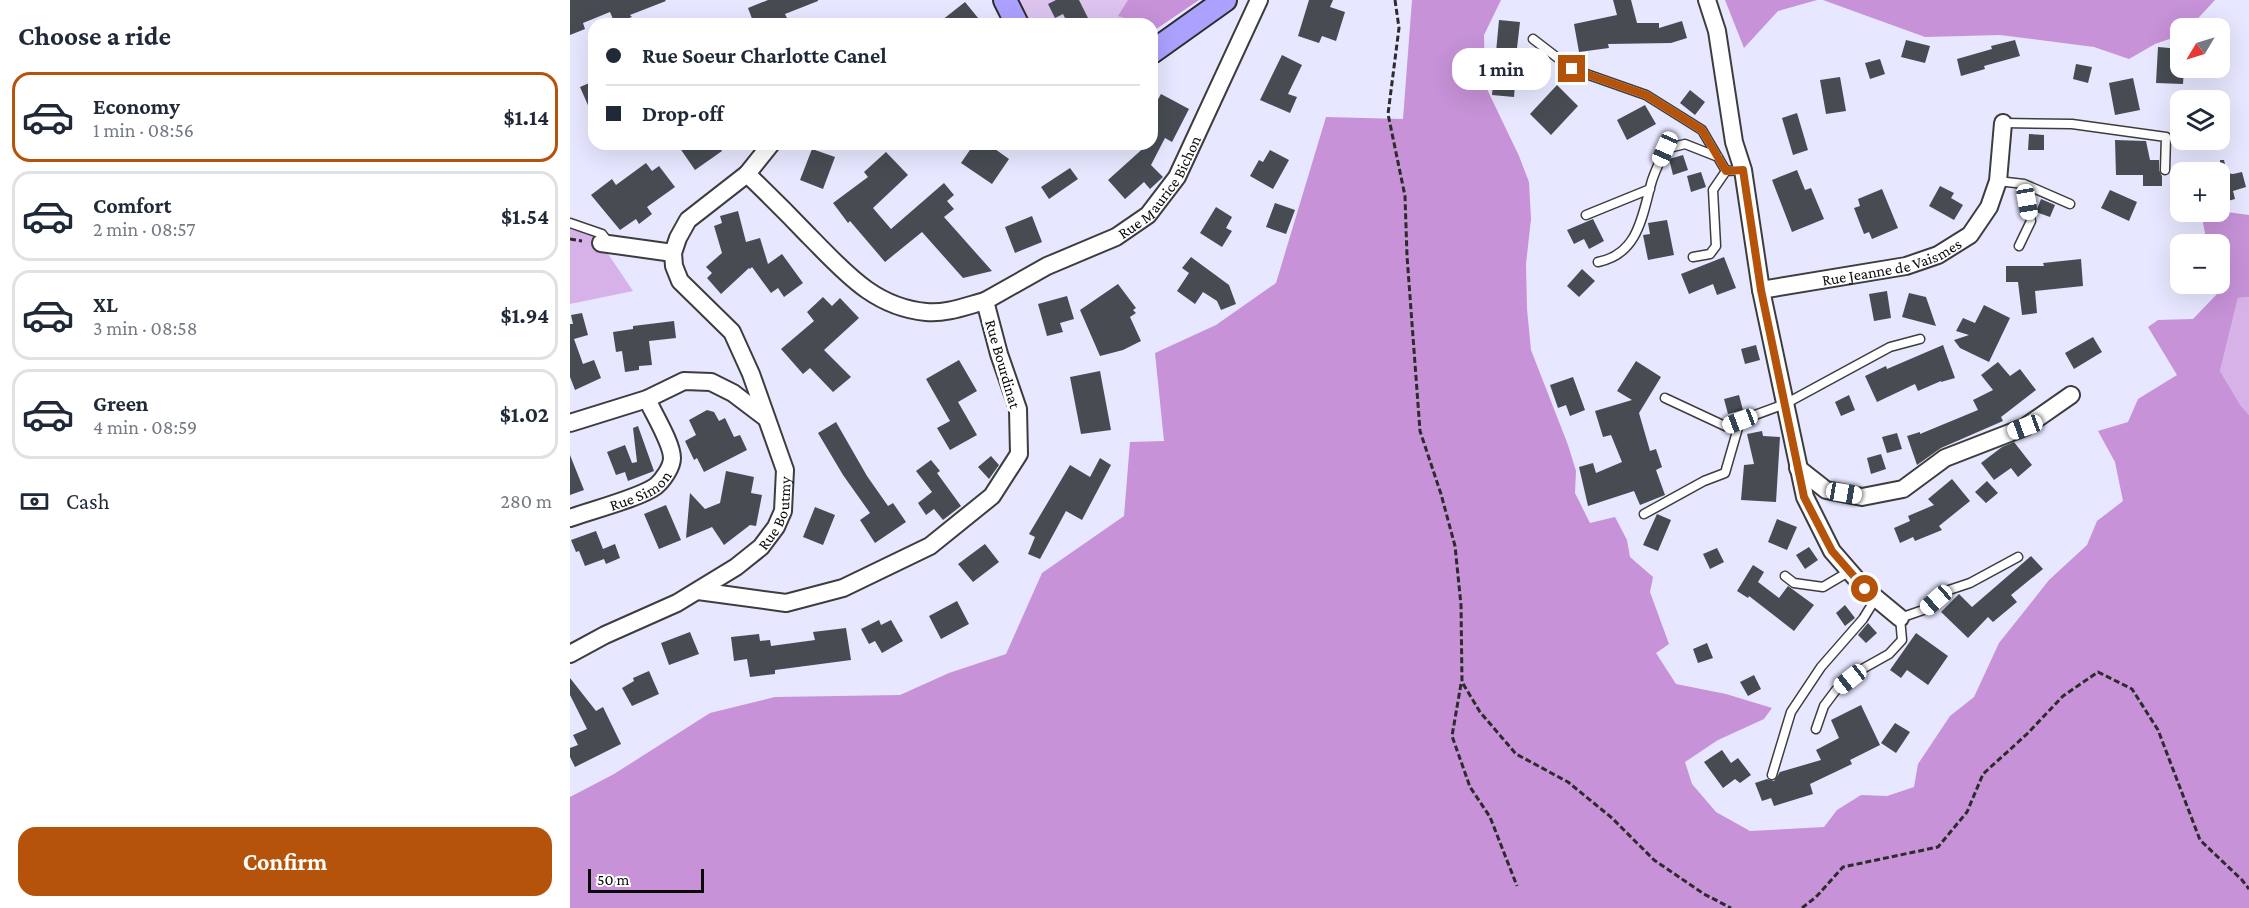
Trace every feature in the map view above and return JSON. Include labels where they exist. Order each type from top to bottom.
[{"type":"street","points":[[1005,0],[1014,18]]},
{"type":"street","points":[[1158,48],[1225,0]]},
{"type":"street","name":"Rue Maurice Bichon","points":[[985,301],[1047,266],[1116,237],[1148,215],[1177,177],[1259,0]]},
{"type":"street","points":[[1707,0],[1717,31],[1734,142],[1735,171],[1804,497],[1832,551],[1865,589],[1900,618]]},
{"type":"street","name":"Rue Jeanne de Vaismes","points":[[1761,290],[1906,266],[1938,255],[1970,235],[1989,207],[1998,181],[2003,123]]},
{"type":"street","points":[[605,243],[673,253],[688,220],[747,174],[766,150]]},
{"type":"street","name":"Rue Bourdinat","points":[[699,591],[786,603],[843,588],[930,546],[992,496],[1019,454],[1018,409],[999,354],[985,301],[955,309],[928,312],[900,307],[878,297],[854,281],[747,174]]},
{"type":"street","name":"Rue Boutmy","points":[[570,654],[582,645],[699,591],[736,567],[761,547],[776,527],[783,511],[785,470],[751,374],[732,332],[680,281],[674,266],[673,253]]},
{"type":"street","points":[[570,423],[647,399],[684,381],[711,382],[733,393],[766,418]]},
{"type":"street","points":[[1798,468],[1826,490],[1862,496],[1903,489],[1945,458],[2025,427],[2071,395]]},
{"type":"street","name":"Rue Simon","points":[[570,518],[640,493],[657,485],[667,474],[672,458],[668,442],[647,399]]},
{"type":"lane","points":[[1533,39],[1572,69],[1646,95],[1702,130],[1718,158]]},
{"type":"lane","points":[[2003,123],[2072,124],[2166,137],[2165,170]]},
{"type":"lane","points":[[1598,262],[1622,252],[1635,239],[1665,149],[1685,144],[1718,158],[1735,171],[1713,190],[1716,246],[1710,254],[1693,257]]},
{"type":"lane","points":[[1998,181],[2024,184],[2070,204]]},
{"type":"lane","points":[[2019,246],[2031,221],[2024,184]]},
{"type":"lane","points":[[1586,215],[1650,189]]},
{"type":"lane","points":[[570,224],[602,234],[605,243]]},
{"type":"lane","points":[[1665,398],[1725,426],[1785,404],[1890,347],[1920,339]]},
{"type":"lane","points":[[1644,514],[1704,481],[1725,473],[1740,421]]},
{"type":"lane","points":[[1816,729],[1824,706],[1836,690],[1864,668],[1888,654],[1902,640],[1900,618],[1926,609],[1946,591],[1970,584],[2018,557]]},
{"type":"lane","points":[[1785,576],[1794,583],[1823,587],[1850,571]]},
{"type":"lane","points":[[1772,775],[1791,712],[1821,667],[1863,619],[1876,598]]},
{"type":"path","points":[[1395,0],[1399,28],[1388,114],[1405,196],[1407,256],[1420,431],[1455,546],[1461,605],[1462,682],[1452,736],[1470,787],[1490,817],[1517,886]]},
{"type":"path","points":[[1802,908],[1816,897],[1843,867],[1938,847],[1967,812],[1983,774],[2063,696],[2098,672],[2132,689],[2158,730],[2200,840],[2242,880],[2249,890]]},
{"type":"path","points":[[1462,682],[1480,712],[1516,754],[1568,782],[1612,818],[1654,860],[1704,894],[1731,908]]},
{"type":"shaded area","points":[[1018,0],[1128,0],[1118,16],[1124,18],[1028,18]]},
{"type":"shaded area","points":[[1121,0],[1199,0],[1158,28],[1158,18],[1117,18]]},
{"type":"shaded area","points":[[1412,0],[1501,0],[1484,35],[1485,85],[1529,182],[1531,219],[1526,264],[1531,350],[1576,471],[1575,493],[1590,523],[1615,517],[1627,540],[1630,557],[1653,577],[1650,592],[1669,644],[1656,653],[1676,684],[1726,694],[1772,708],[1764,719],[1718,740],[1685,762],[1692,784],[1716,812],[1750,831],[1824,827],[1837,810],[1861,795],[1887,796],[1914,787],[1918,764],[1950,716],[1974,697],[1999,643],[2049,580],[2087,545],[2097,521],[2123,501],[2115,462],[2098,431],[2128,422],[2138,399],[2177,375],[2148,327],[2158,320],[2193,319],[2217,294],[2230,294],[2230,234],[2205,234],[2203,222],[2230,222],[2230,212],[2249,215],[2249,297],[2238,298],[2220,371],[2249,415],[2249,908],[570,908],[570,797],[614,774],[710,713],[775,697],[900,695],[949,673],[1006,654],[1042,573],[1124,516],[1130,442],[1164,441],[1155,353],[1216,325],[1276,283],[1326,117],[1403,119]]},
{"type":"shaded area","points":[[1725,0],[1817,0],[1778,11],[1744,48]]},
{"type":"shaded area","points":[[1823,0],[2215,0],[2198,18],[2170,18],[2170,39],[2155,44],[2129,59],[2094,47],[2000,35],[1925,37]]},
{"type":"shaded area","points":[[570,229],[596,236],[633,291],[570,304]]},
{"type":"shaded area","points":[[2249,297],[2249,415],[2220,371],[2238,298]]},
{"type":"building","points":[[570,0],[666,1],[630,15],[632,17],[629,18],[612,18],[610,12],[595,18],[588,18],[588,21],[583,23],[585,29],[570,35]]},
{"type":"building","points":[[768,0],[818,0],[785,14],[787,18],[752,18],[748,8]]},
{"type":"building","points":[[1056,0],[1079,0],[1088,18],[1065,18],[1063,14],[1055,18],[1048,4]]},
{"type":"building","points":[[1309,0],[1333,0],[1330,7],[1345,12],[1336,41],[1322,36],[1319,43],[1298,36]]},
{"type":"building","points":[[1613,0],[1631,0],[1637,23],[1659,23],[1659,28],[1682,21],[1687,38],[1671,43],[1608,44],[1609,48],[1579,52],[1574,24],[1617,15]]},
{"type":"building","points":[[965,2],[978,18],[945,18]]},
{"type":"building","points":[[1499,20],[1520,22],[1517,48],[1531,49],[1528,85],[1515,84],[1514,97],[1492,95]]},
{"type":"building","points":[[1906,40],[1930,46],[1925,63],[1901,57]]},
{"type":"building","points":[[2015,40],[2020,56],[1984,66],[1985,69],[1961,76],[1957,59]]},
{"type":"building","points":[[2158,47],[2170,48],[2170,78],[2183,78],[2183,84],[2156,83]]},
{"type":"building","points":[[1282,55],[1302,65],[1288,94],[1297,97],[1290,113],[1260,100]]},
{"type":"building","points":[[1880,59],[1885,74],[1870,79],[1865,63]]},
{"type":"building","points":[[2076,64],[2092,67],[2088,83],[2073,79]]},
{"type":"building","points":[[1840,77],[1846,111],[1826,114],[1820,80]]},
{"type":"building","points":[[2133,78],[2140,110],[2115,115],[2109,83]]},
{"type":"building","points":[[588,84],[588,105],[580,87]]},
{"type":"building","points":[[1557,85],[1578,106],[1551,135],[1530,114]]},
{"type":"building","points":[[1690,90],[1705,102],[1695,115],[1680,103]]},
{"type":"building","points":[[1161,94],[1189,109],[1172,142],[1165,138],[1151,165],[1163,177],[1150,189],[1144,182],[1125,199],[1108,180],[1141,150],[1158,150],[1158,99]]},
{"type":"building","points":[[1645,105],[1656,124],[1627,140],[1617,120]]},
{"type":"building","points":[[1797,113],[1808,150],[1793,155],[1782,118]]},
{"type":"building","points":[[2029,134],[2044,135],[2044,150],[2028,150]]},
{"type":"building","points":[[2115,140],[2146,141],[2150,160],[2159,160],[2162,186],[2143,186],[2143,175],[2116,175]]},
{"type":"building","points":[[681,150],[721,150],[722,151],[695,170]]},
{"type":"building","points":[[812,150],[835,157],[823,189],[800,180]]},
{"type":"building","points":[[970,150],[996,150],[1009,159],[992,184],[961,163]]},
{"type":"building","points":[[1270,150],[1289,160],[1273,189],[1250,176],[1259,160],[1263,162]]},
{"type":"building","points":[[886,152],[908,175],[873,208],[891,229],[944,183],[954,195],[947,201],[954,209],[944,217],[992,271],[963,278],[922,232],[885,262],[850,221],[848,223],[833,203],[868,177],[864,172]]},
{"type":"building","points":[[1683,155],[1688,170],[1673,175],[1669,159]]},
{"type":"building","points":[[646,163],[652,171],[659,166],[675,187],[647,207],[652,214],[639,224],[636,219],[620,230],[591,195],[612,179],[616,185]]},
{"type":"building","points":[[1070,168],[1078,179],[1049,199],[1041,187]]},
{"type":"building","points":[[1797,170],[1805,190],[1811,188],[1824,219],[1792,232],[1772,180]]},
{"type":"building","points":[[1701,172],[1706,187],[1691,192],[1687,176]]},
{"type":"building","points":[[2242,172],[2246,187],[2233,191],[2235,199],[2230,200],[2230,174]]},
{"type":"building","points":[[1940,186],[1954,193],[1951,198],[1963,205],[1954,220],[1929,206]]},
{"type":"building","points":[[1882,189],[1898,228],[1872,239],[1869,232],[1864,234],[1854,208],[1860,206],[1858,199]]},
{"type":"building","points":[[2110,190],[2137,202],[2129,221],[2101,208]]},
{"type":"building","points":[[2041,199],[2055,205],[2050,217],[2036,212]]},
{"type":"building","points":[[1275,203],[1295,210],[1286,234],[1266,227]]},
{"type":"building","points":[[1216,207],[1232,217],[1226,228],[1232,231],[1222,247],[1200,233]]},
{"type":"building","points":[[738,211],[746,242],[760,238],[768,264],[782,254],[803,283],[784,297],[778,288],[771,293],[752,267],[721,294],[707,278],[712,273],[706,267],[722,253],[714,226],[722,223],[720,216]]},
{"type":"building","points":[[1032,216],[1042,242],[1015,253],[1005,227]]},
{"type":"building","points":[[1593,219],[1604,241],[1589,249],[1584,239],[1574,244],[1567,230]]},
{"type":"building","points":[[1667,220],[1674,255],[1648,260],[1643,235],[1650,234],[1648,223]]},
{"type":"building","points":[[1191,257],[1229,285],[1236,304],[1221,310],[1217,301],[1203,292],[1195,304],[1177,291],[1189,273],[1182,268]]},
{"type":"building","points":[[1724,257],[1736,288],[1717,295],[1713,284],[1689,294],[1681,274]]},
{"type":"building","points":[[2081,259],[2083,286],[2035,291],[2037,313],[2022,315],[2018,282],[2006,282],[2006,266],[2044,266],[2043,263]]},
{"type":"building","points":[[1582,269],[1595,281],[1579,297],[1567,286]]},
{"type":"building","points":[[1118,284],[1136,308],[1133,310],[1136,313],[1130,317],[1141,341],[1123,350],[1100,356],[1080,310]]},
{"type":"building","points":[[1887,291],[1891,318],[1874,321],[1869,294]]},
{"type":"building","points":[[1909,293],[1926,297],[1936,326],[1902,317]]},
{"type":"building","points":[[1067,296],[1074,319],[1060,323],[1063,332],[1047,336],[1038,304]]},
{"type":"building","points":[[823,297],[832,306],[840,298],[859,318],[824,350],[851,377],[833,392],[810,368],[803,374],[781,349],[814,321],[807,312]]},
{"type":"building","points":[[1984,305],[2010,318],[1989,362],[1960,348],[1954,340],[1969,335],[1956,331],[1963,318],[1975,323]]},
{"type":"building","points":[[582,313],[588,335],[574,339],[583,364],[594,360],[601,378],[575,390],[570,377],[570,324],[573,324],[571,315]]},
{"type":"building","points":[[674,321],[676,338],[649,341],[652,365],[639,366],[639,370],[625,372],[622,351],[616,352],[613,332],[633,329],[633,326]]},
{"type":"building","points":[[2093,337],[2102,352],[2074,369],[2065,353]]},
{"type":"building","points":[[1756,345],[1760,360],[1745,364],[1741,349]]},
{"type":"building","points":[[1943,345],[1955,378],[1941,381],[1918,391],[1915,384],[1877,402],[1865,376]]},
{"type":"building","points":[[959,360],[977,391],[958,402],[977,435],[950,450],[937,428],[950,421],[926,379]]},
{"type":"building","points":[[1636,361],[1661,377],[1639,413],[1650,451],[1656,449],[1662,467],[1656,470],[1665,495],[1640,505],[1634,491],[1588,506],[1579,467],[1593,463],[1596,473],[1622,462],[1611,435],[1603,437],[1595,411],[1632,400],[1617,391]]},
{"type":"building","points":[[1998,362],[2010,376],[2020,369],[2036,390],[2001,417],[2003,421],[1941,448],[1917,465],[1907,436],[1920,432],[1920,434],[1978,410],[1973,400],[1993,390],[1981,375]]},
{"type":"building","points":[[1100,371],[1111,430],[1081,434],[1070,377]]},
{"type":"building","points":[[1573,377],[1585,410],[1570,416],[1566,405],[1558,408],[1550,385]]},
{"type":"building","points":[[1739,395],[1743,410],[1728,414],[1724,399]]},
{"type":"building","points":[[1849,395],[1855,410],[1841,416],[1835,402]]},
{"type":"building","points":[[707,410],[714,412],[719,421],[725,418],[734,437],[740,435],[747,450],[704,472],[697,458],[694,460],[685,441],[696,435],[689,420]]},
{"type":"building","points":[[836,422],[867,476],[888,506],[893,503],[906,522],[875,543],[860,520],[870,513],[843,475],[818,433]]},
{"type":"building","points":[[638,426],[654,471],[628,481],[625,472],[616,475],[607,452],[625,445],[632,463],[637,462],[633,428]]},
{"type":"building","points":[[1762,431],[1763,436],[1780,437],[1776,502],[1741,500],[1744,465],[1754,464],[1747,434]]},
{"type":"building","points":[[1897,433],[1902,449],[1887,453],[1882,437]]},
{"type":"building","points":[[2014,442],[2032,465],[2018,477],[2011,468],[1994,480],[1981,463],[2002,447]]},
{"type":"building","points":[[1881,454],[1886,469],[1871,474],[1867,458]]},
{"type":"building","points":[[570,455],[584,490],[570,495]]},
{"type":"building","points":[[991,456],[999,465],[989,479],[978,467]]},
{"type":"building","points":[[1100,458],[1111,465],[1082,520],[1066,511],[1040,559],[1028,554],[1035,537],[1029,534],[1070,465],[1090,477]]},
{"type":"building","points":[[931,460],[940,471],[937,473],[961,506],[943,520],[934,509],[926,515],[918,503],[932,492],[916,471]]},
{"type":"building","points":[[726,471],[754,477],[751,493],[762,495],[756,526],[750,525],[724,545],[712,527],[686,538],[690,493],[705,509],[720,503]]},
{"type":"building","points":[[1952,479],[1970,501],[1939,526],[1942,530],[1915,541],[1913,537],[1900,543],[1894,528],[1910,521],[1908,516],[1934,505],[1928,499]]},
{"type":"building","points":[[1987,481],[1998,493],[1986,503],[1975,492]]},
{"type":"building","points":[[666,505],[681,540],[659,549],[644,514]]},
{"type":"building","points":[[815,507],[835,515],[823,545],[803,537]]},
{"type":"building","points":[[1657,514],[1671,520],[1658,551],[1643,545]]},
{"type":"building","points":[[1777,519],[1797,527],[1787,550],[1768,542]]},
{"type":"building","points":[[596,531],[603,549],[615,544],[620,558],[606,564],[604,559],[585,566],[579,551],[576,552],[571,540]]},
{"type":"building","points":[[985,544],[999,562],[973,582],[958,564]]},
{"type":"building","points":[[1809,547],[1818,560],[1805,569],[1796,555]]},
{"type":"building","points":[[1717,548],[1724,562],[1710,569],[1703,554]]},
{"type":"building","points":[[2031,556],[2043,569],[2011,595],[2017,602],[1993,622],[1988,617],[1968,638],[1941,612],[1959,594],[1972,607]]},
{"type":"building","points":[[1753,565],[1764,572],[1758,582],[1779,598],[1788,586],[1814,605],[1794,631],[1749,596],[1748,598],[1737,591]]},
{"type":"building","points":[[957,601],[969,624],[941,639],[929,616]]},
{"type":"building","points":[[1845,605],[1855,618],[1845,626],[1836,613]]},
{"type":"building","points":[[879,620],[881,625],[891,620],[903,641],[882,653],[875,641],[869,644],[861,629]]},
{"type":"building","points":[[1868,623],[1877,633],[1866,643],[1858,635]]},
{"type":"building","points":[[846,628],[851,660],[775,670],[775,674],[750,677],[747,659],[734,661],[731,637],[759,634],[760,641],[770,640],[771,646],[815,640],[813,632]]},
{"type":"building","points":[[690,632],[699,654],[669,665],[661,643]]},
{"type":"building","points":[[1916,633],[1948,656],[1928,685],[1907,670],[1901,678],[1890,670]]},
{"type":"building","points":[[1707,643],[1713,658],[1698,663],[1693,649]]},
{"type":"building","points":[[649,671],[659,694],[632,706],[622,688],[634,681],[633,678]]},
{"type":"building","points":[[1754,675],[1761,689],[1748,696],[1740,682]]},
{"type":"building","points":[[570,678],[596,711],[603,707],[621,744],[575,767],[570,757],[570,748],[578,745],[573,735],[587,729],[570,695]]},
{"type":"building","points":[[1861,705],[1880,745],[1850,760],[1852,764],[1810,784],[1813,794],[1774,806],[1771,798],[1762,801],[1755,783],[1767,779],[1774,781],[1780,772],[1821,760],[1816,750],[1839,738],[1831,720]]},
{"type":"building","points":[[1895,723],[1910,732],[1896,753],[1881,743]]},
{"type":"building","points":[[1722,750],[1731,763],[1738,758],[1751,775],[1740,783],[1735,779],[1723,788],[1704,762]]},
{"type":"route","points":[[1572,69],[1646,95],[1702,130],[1726,171],[1743,170],[1761,290],[1804,497],[1832,551],[1865,589]]}]
